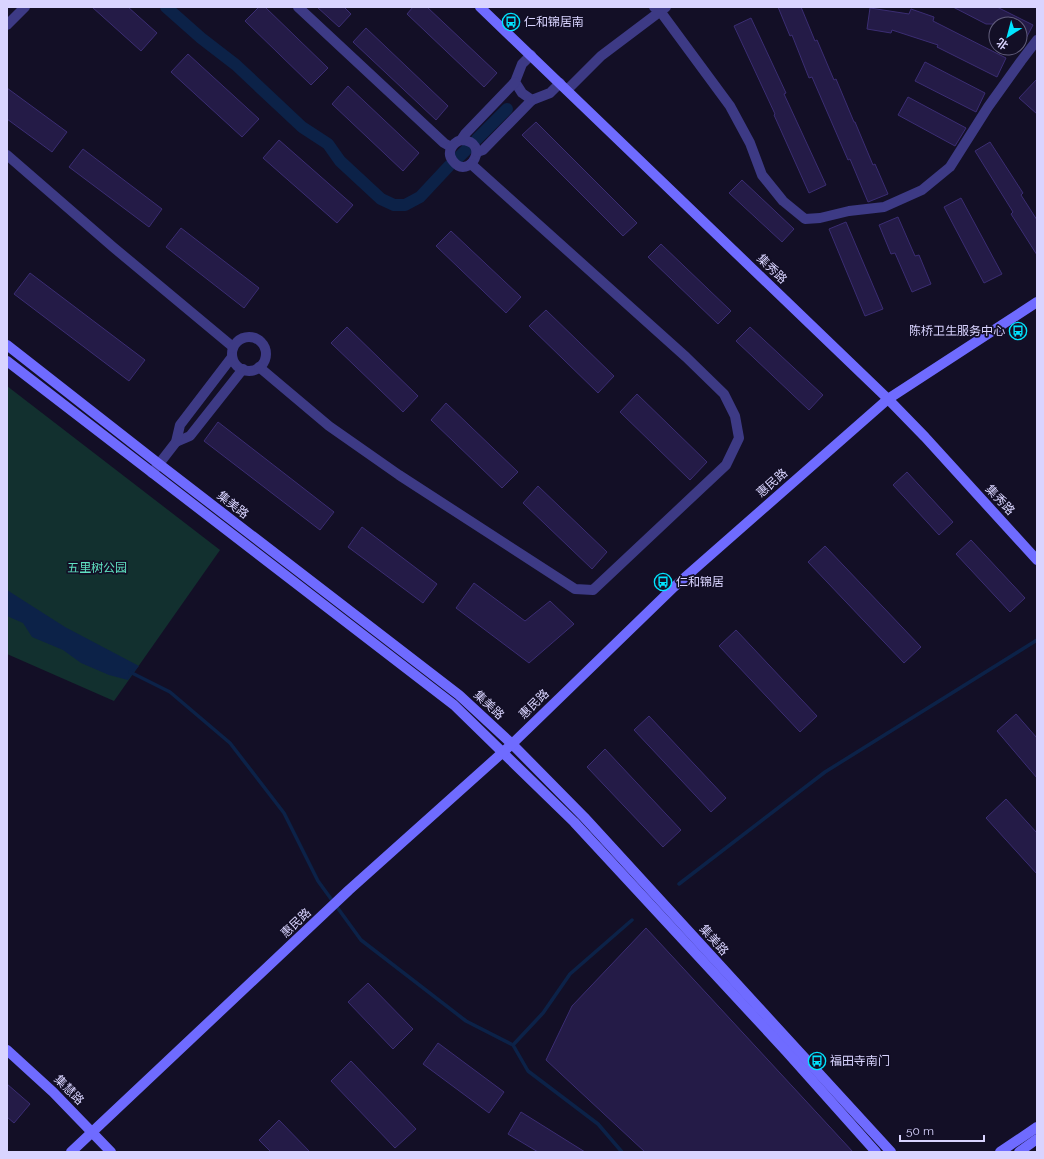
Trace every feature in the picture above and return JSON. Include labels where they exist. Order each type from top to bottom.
[{"type":"main road","name":"集秀路","points":[[480,7],[888,399],[925,437],[1037,560]]},
{"type":"main road","name":"惠民路","points":[[71,1152],[349,890],[512,744],[674,587],[888,399],[1037,302]]},
{"type":"main road","name":"集美路","points":[[7,345],[459,695],[512,744],[584,817],[891,1152]]},
{"type":"main road","name":"集美路","points":[[7,361],[454,706],[574,822],[876,1152]]},
{"type":"main road","name":"集慧路","points":[[7,1050],[53,1092],[111,1152]]},
{"type":"main road","points":[[1000,1152],[1037,1126]]},
{"type":"main road","points":[[1019,1152],[1037,1139]]},
{"type":"street","points":[[7,25],[25,7]]},
{"type":"street","points":[[298,7],[444,143],[451,147]]},
{"type":"street","points":[[567,90],[601,56],[660,8],[730,106],[750,142],[762,176],[783,201],[805,219],[820,218],[849,211],[884,207],[922,190],[950,166],[1020,61],[1037,40]]},
{"type":"street","points":[[461,140],[470,141],[477,152],[476,157],[471,164],[462,167],[454,163],[450,156],[451,147],[461,140],[515,82],[522,64],[531,55]]},
{"type":"street","points":[[515,82],[522,93],[532,100]]},
{"type":"street","points":[[477,152],[483,150],[532,100],[550,93],[560,83]]},
{"type":"street","points":[[7,155],[233,352],[234,362],[243,369],[248,370],[259,367],[265,357],[264,346],[251,337],[240,339],[233,352],[180,425],[176,442],[152,473]]},
{"type":"street","points":[[259,367],[329,426],[399,475],[575,589],[593,590],[726,465],[739,438],[735,416],[724,394],[686,357],[471,164]]},
{"type":"street","points":[[176,442],[190,436],[243,369]]},
{"type":"green space","name":"五里树公园","points":[[7,386],[220,550],[114,701],[7,654]]},
{"type":"water","points":[[7,590],[65,627],[139,666],[128,680],[109,675],[81,663],[63,650],[32,637],[23,623],[7,616]]},
{"type":"building","points":[[92,7],[128,7],[157,33],[141,51]]},
{"type":"building","points":[[259,7],[265,7],[328,68],[311,85],[245,21]]},
{"type":"building","points":[[317,7],[344,7],[351,14],[339,27]]},
{"type":"building","points":[[413,7],[427,7],[497,73],[484,87],[407,14]]},
{"type":"building","points":[[778,7],[801,7],[815,41],[817,40],[834,80],[836,79],[873,165],[875,164],[888,194],[868,202],[850,159],[848,160],[812,77],[809,78],[792,35],[790,36]]},
{"type":"building","points":[[953,7],[997,7],[1015,16],[988,16],[988,24]]},
{"type":"building","points":[[870,8],[909,14],[911,9],[934,17],[933,21],[988,49],[988,56],[1002,56],[1006,58],[997,77],[937,47],[938,45],[892,30],[891,33],[867,29]]},
{"type":"building","points":[[751,18],[786,93],[784,94],[826,185],[809,193],[774,115],[775,114],[734,26]]},
{"type":"building","points":[[1028,22],[1033,25],[1028,35]]},
{"type":"building","points":[[366,28],[448,106],[436,120],[353,42]]},
{"type":"building","points":[[188,54],[259,119],[242,137],[171,72]]},
{"type":"building","points":[[925,62],[985,93],[976,112],[915,81]]},
{"type":"building","points":[[1037,79],[1037,114],[1019,98]]},
{"type":"building","points":[[348,86],[419,153],[403,171],[332,104]]},
{"type":"building","points":[[7,88],[67,132],[52,152],[7,119]]},
{"type":"building","points":[[908,97],[966,128],[955,146],[898,115]]},
{"type":"building","points":[[536,122],[637,223],[623,236],[522,135]]},
{"type":"building","points":[[279,140],[353,205],[337,223],[263,158]]},
{"type":"building","points":[[990,142],[1023,193],[1021,195],[1037,220],[1037,255],[1011,214],[1013,212],[975,151]]},
{"type":"building","points":[[83,149],[162,209],[149,227],[69,167]]},
{"type":"building","points":[[742,180],[794,229],[782,242],[729,193]]},
{"type":"building","points":[[961,198],[1002,274],[984,283],[944,207]]},
{"type":"building","points":[[898,217],[915,256],[919,255],[931,284],[912,292],[895,253],[891,254],[879,225]]},
{"type":"building","points":[[846,222],[883,309],[865,316],[829,229]]},
{"type":"building","points":[[181,228],[259,288],[244,308],[166,247]]},
{"type":"building","points":[[451,231],[521,297],[506,313],[436,246]]},
{"type":"building","points":[[661,244],[731,311],[718,324],[648,257]]},
{"type":"building","points":[[30,273],[145,360],[129,381],[14,294]]},
{"type":"building","points":[[546,310],[614,376],[598,393],[529,326]]},
{"type":"building","points":[[347,327],[418,396],[403,412],[331,343]]},
{"type":"building","points":[[750,327],[823,395],[809,410],[736,341]]},
{"type":"building","points":[[637,394],[707,462],[690,480],[620,412]]},
{"type":"building","points":[[446,403],[518,472],[502,488],[431,420]]},
{"type":"building","points":[[218,422],[334,512],[320,530],[204,441]]},
{"type":"building","points":[[907,472],[953,522],[939,535],[893,485]]},
{"type":"building","points":[[538,486],[607,552],[592,569],[523,503]]},
{"type":"building","points":[[362,527],[437,584],[423,603],[348,547]]},
{"type":"building","points":[[971,540],[1025,598],[1010,612],[956,554]]},
{"type":"building","points":[[825,546],[921,647],[904,663],[808,562]]},
{"type":"building","points":[[474,583],[525,621],[550,601],[574,624],[529,663],[456,608]]},
{"type":"building","points":[[736,630],[817,716],[800,732],[719,646]]},
{"type":"building","points":[[1016,714],[1037,738],[1037,778],[997,731]]},
{"type":"building","points":[[649,716],[726,798],[711,812],[634,730]]},
{"type":"building","points":[[605,749],[681,830],[663,847],[587,767]]},
{"type":"building","points":[[1006,799],[1037,833],[1037,874],[986,818]]},
{"type":"building","points":[[646,928],[853,1152],[645,1152],[546,1060],[572,1006]]},
{"type":"building","points":[[368,983],[413,1029],[393,1049],[348,1002]]},
{"type":"building","points":[[438,1043],[504,1092],[489,1113],[423,1064]]},
{"type":"building","points":[[351,1061],[416,1129],[395,1148],[331,1081]]},
{"type":"building","points":[[7,1084],[30,1104],[14,1123],[7,1117]]},
{"type":"building","points":[[521,1112],[585,1152],[538,1152],[508,1134]]},
{"type":"building","points":[[279,1120],[310,1152],[271,1152],[259,1140]]},
{"type":"waterway","points":[[166,7],[201,38],[236,65],[302,127],[328,144],[340,161],[381,199],[394,205],[405,205],[420,197],[449,166]]},
{"type":"waterway","points":[[477,139],[507,109]]},
{"type":"waterway","points":[[458,158],[468,148]]},
{"type":"waterway","points":[[679,884],[825,772],[1037,640]]},
{"type":"waterway","points":[[130,672],[170,692],[230,743],[284,813],[318,881],[361,940],[466,1021],[513,1045],[528,1071],[598,1124],[622,1152]]},
{"type":"waterway","points":[[513,1045],[543,1013],[570,974],[632,920]]},
{"type":"place","name":"仁和锦居南","points":[[511,22]]},
{"type":"place","name":"陈桥卫生服务中心","points":[[1018,331]]},
{"type":"place","name":"仁和锦居","points":[[663,582]]},
{"type":"place","name":"福田寺南门","points":[[817,1061]]}]
